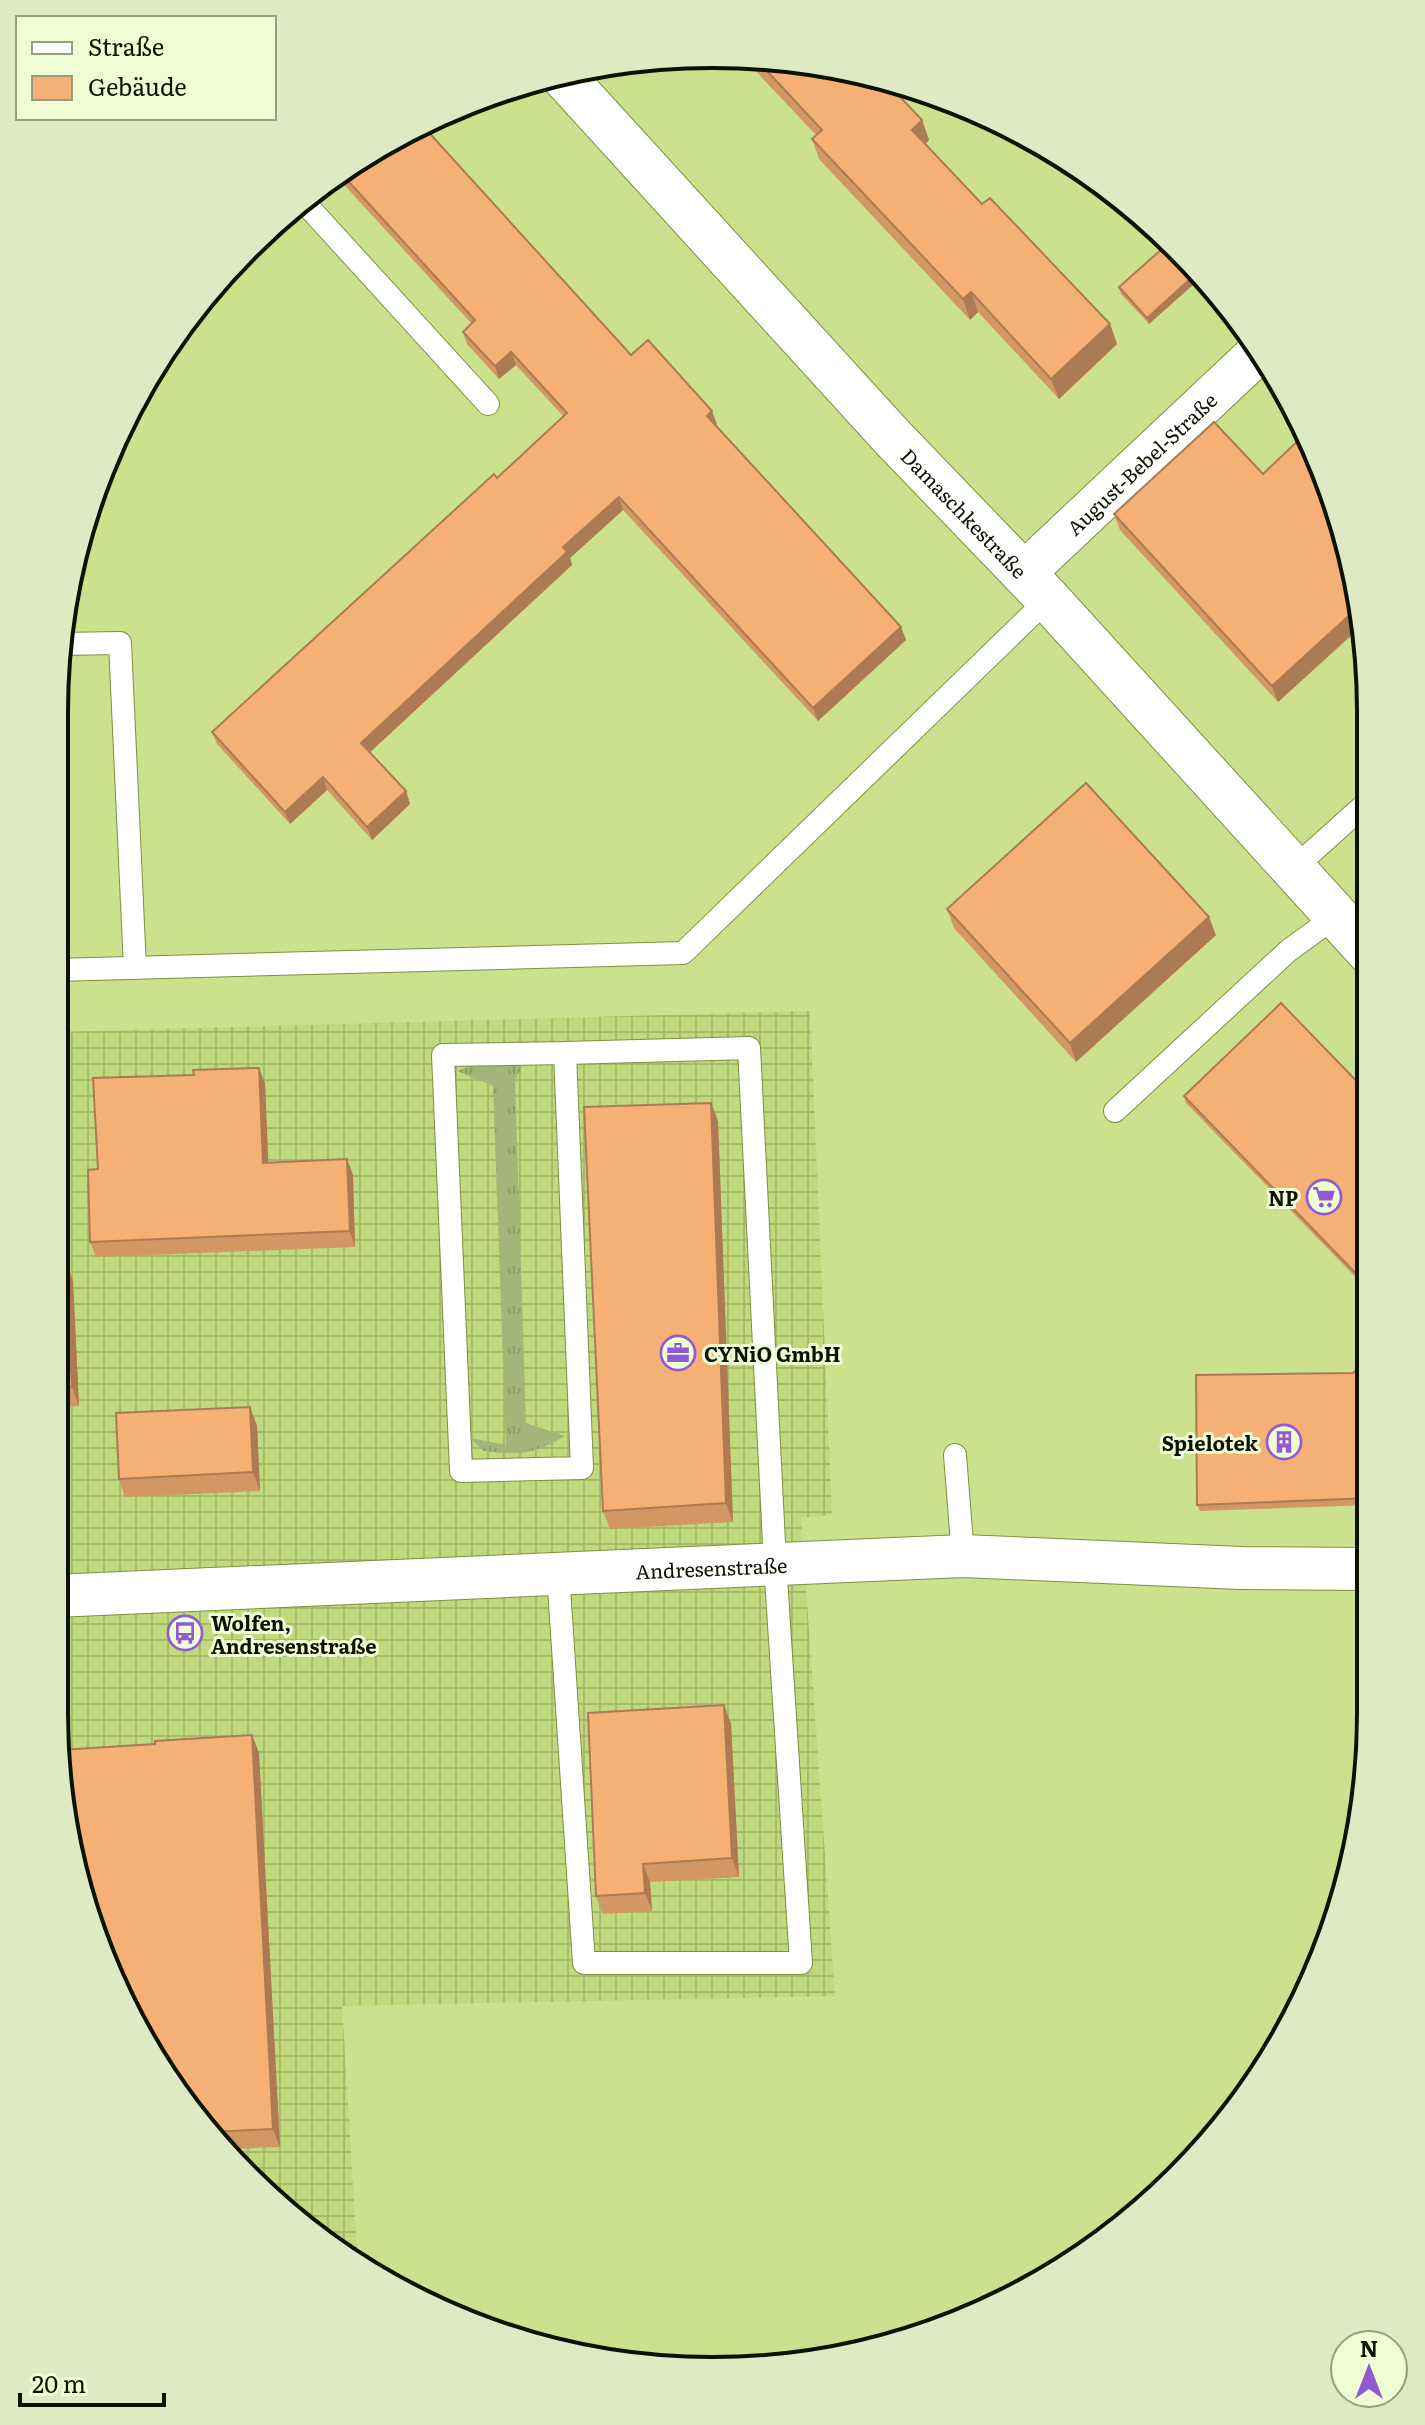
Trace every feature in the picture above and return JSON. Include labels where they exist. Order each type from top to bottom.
[{"type":"street","name":"Damaschkestraße","points":[[576,83],[892,437],[1036,586],[1357,939]]},
{"type":"street","name":"August-Bebel-Straße","points":[[1036,586],[1252,360]]},
{"type":"street","name":"Andresenstraße","points":[[68,1595],[963,1556],[1241,1568],[1357,1569]]},
{"type":"lane","points":[[310,209],[488,404]]},
{"type":"lane","points":[[68,970],[683,953],[1036,586]]},
{"type":"lane","points":[[72,644],[120,643],[135,968]]},
{"type":"lane","points":[[1293,869],[1357,812]]},
{"type":"lane","points":[[1115,1111],[1288,951],[1336,916]]},
{"type":"lane","points":[[558,1573],[584,1963],[801,1963],[775,1563],[749,1048],[443,1055],[461,1471],[582,1468],[565,1053]]},
{"type":"lane","points":[[955,1455],[963,1556]]},
{"type":"shaded area","points":[[810,1011],[832,1515],[801,1518],[835,1996],[342,2006],[357,2250],[320,2224],[257,2168],[201,2105],[177,2071],[134,1998],[117,1959],[102,1920],[80,1838],[69,1755],[68,1712],[68,1032]]},
{"type":"green space","points":[[489,1059],[525,1060],[515,1080],[526,1423],[565,1436],[544,1447],[517,1453],[483,1451],[471,1438],[506,1445],[493,1086],[457,1071]]},
{"type":"building","points":[[767,70],[838,80],[899,96],[922,120],[912,130],[982,204],[990,198],[1110,324],[1051,379],[971,292],[963,299],[812,139],[822,130]]},
{"type":"building","points":[[429,133],[631,355],[648,340],[712,411],[707,416],[901,627],[813,708],[619,497],[563,547],[567,552],[361,743],[406,791],[367,827],[323,777],[285,812],[212,732],[494,474],[497,478],[567,413],[511,352],[495,366],[463,332],[475,320],[348,181]]},
{"type":"building","points":[[1161,250],[1189,280],[1147,318],[1119,287]]},
{"type":"building","points":[[1214,422],[1263,474],[1297,441],[1323,505],[1345,587],[1349,615],[1272,686],[1114,514]]},
{"type":"building","points":[[1086,783],[1209,917],[1070,1043],[947,909]]},
{"type":"building","name":"NP","points":[[1281,1003],[1357,1082],[1357,1275],[1184,1096]]},
{"type":"building","points":[[259,1068],[263,1163],[347,1159],[350,1231],[90,1242],[88,1170],[98,1169],[93,1078],[194,1075],[193,1070]]},
{"type":"building","points":[[711,1103],[726,1503],[603,1511],[584,1107]]},
{"type":"building","points":[[68,1304],[72,1387],[68,1387]]},
{"type":"building","name":"Spielotek","points":[[1357,1369],[1357,1499],[1197,1505],[1196,1375],[1353,1373]]},
{"type":"building","points":[[250,1407],[253,1472],[119,1479],[116,1413]]},
{"type":"building","points":[[724,1705],[732,1858],[643,1864],[645,1893],[596,1896],[588,1713]]},
{"type":"building","points":[[252,1735],[273,2129],[223,2131],[201,2105],[154,2035],[134,1998],[102,1920],[80,1838],[69,1749],[155,1744],[155,1741]]},
{"type":"place","name":"NP","points":[[1324,1197]]},
{"type":"place","name":"CYNiO GmbH","points":[[678,1353]]},
{"type":"place","name":"Spielotek","points":[[1284,1442]]},
{"type":"place","name":"Wolfen, Andresenstraße","points":[[185,1633]]}]
